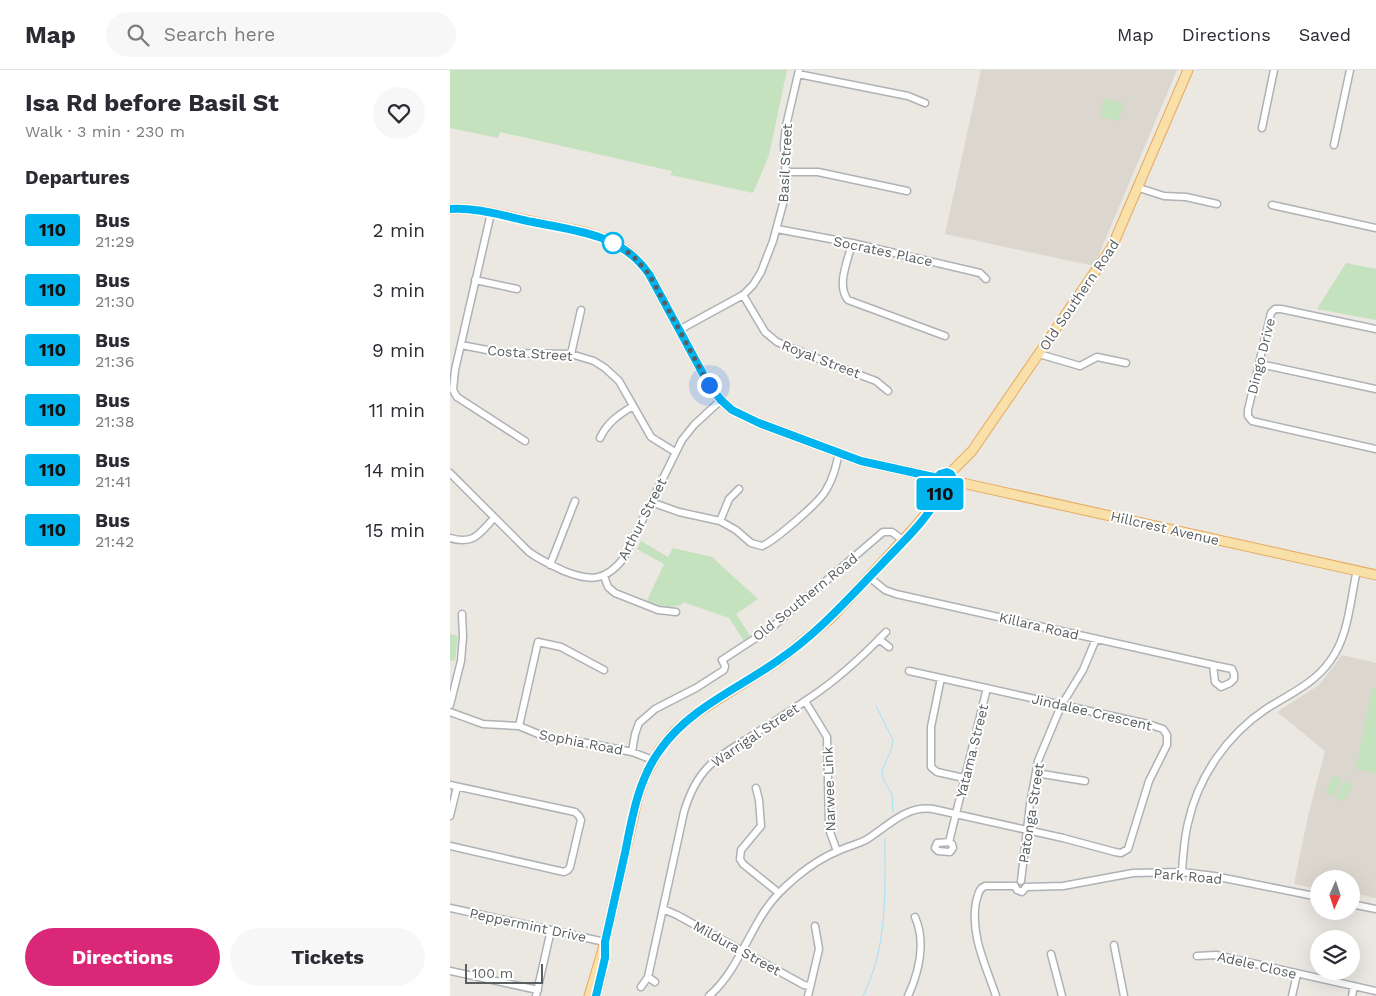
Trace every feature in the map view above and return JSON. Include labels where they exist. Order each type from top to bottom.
[{"type":"main road","name":"Old Southern Road","points":[[951,477],[972,451],[1112,247],[1139,188],[1188,70]]},
{"type":"main road","points":[[450,210],[471,210],[490,213],[591,235],[605,239],[623,248],[649,274],[709,385],[721,400],[740,415],[840,454],[949,486],[951,477],[943,472],[940,482]]},
{"type":"main road","name":"Hillcrest Avenue","points":[[951,477],[1376,575]]},
{"type":"main road","name":"Old Southern Road","points":[[589,996],[605,942],[637,800],[653,760],[671,736],[684,723],[781,659],[831,618],[904,541],[935,502],[940,482]]},
{"type":"main road","name":"Old Southern Road","points":[[596,996],[605,958],[605,942]]},
{"type":"street","points":[[1262,128],[1274,70]]},
{"type":"street","points":[[1334,145],[1350,70]]},
{"type":"street","points":[[798,72],[908,96],[925,103]]},
{"type":"street","name":"Basil Street","points":[[679,330],[744,295],[761,272],[777,229],[785,191],[784,144],[798,72]]},
{"type":"street","points":[[785,172],[818,172],[907,191]]},
{"type":"street","points":[[1139,188],[1164,196],[1186,197],[1217,204]]},
{"type":"street","points":[[1272,205],[1376,228]]},
{"type":"street","points":[[490,213],[453,382],[453,390],[457,397],[525,441]]},
{"type":"street","name":"Socrates Place","points":[[777,229],[980,272],[986,279]]},
{"type":"street","points":[[852,244],[842,286],[843,294],[848,300],[945,336]]},
{"type":"street","points":[[476,280],[517,290]]},
{"type":"street","name":"Royal Street","points":[[744,295],[765,332],[777,342],[876,381],[888,390]]},
{"type":"street","name":"Dingo Drive","points":[[1376,329],[1275,309],[1271,313],[1248,410],[1252,421],[1376,449]]},
{"type":"street","points":[[571,354],[581,310]]},
{"type":"street","name":"Costa Street","points":[[461,345],[508,354],[571,354],[594,361],[610,372],[622,385],[651,437],[675,452]]},
{"type":"street","points":[[1039,354],[1080,366],[1097,357],[1126,363]]},
{"type":"street","points":[[1260,364],[1376,389]]},
{"type":"street","name":"Arthur Street","points":[[604,576],[623,560],[675,452],[688,433],[721,400]]},
{"type":"street","points":[[600,438],[614,418],[632,406]]},
{"type":"street","points":[[652,502],[679,512],[720,521],[736,530],[755,545],[766,544],[822,497],[830,482],[840,454]]},
{"type":"street","points":[[450,473],[529,552],[550,565],[584,578],[604,576],[608,587],[615,593],[658,610],[676,612]]},
{"type":"street","points":[[720,521],[729,499],[739,489]]},
{"type":"street","points":[[550,565],[575,501]]},
{"type":"street","points":[[450,538],[459,541],[470,541],[478,536],[494,518]]},
{"type":"street","name":"Old Southern Road","points":[[632,752],[639,723],[655,709],[696,688],[724,670],[725,666],[722,660],[771,628],[883,532],[892,532],[904,541]]},
{"type":"street","points":[[1182,872],[1184,846],[1190,816],[1199,789],[1210,768],[1224,746],[1249,722],[1309,682],[1330,662],[1342,638],[1357,570]]},
{"type":"street","name":"Killara Road","points":[[869,577],[886,590],[896,594],[1213,665]]},
{"type":"street","points":[[450,705],[462,656],[462,614]]},
{"type":"street","name":"Warrigal Street","points":[[641,987],[648,977],[684,812],[698,780],[721,755],[805,702],[851,666],[886,632]]},
{"type":"street","points":[[879,639],[889,647]]},
{"type":"street","name":"Patonga Street","points":[[1021,880],[1036,773],[1047,736],[1061,706],[1085,666],[1096,639]]},
{"type":"street","points":[[519,726],[538,642],[561,647],[604,670]]},
{"type":"street","name":"Jindalee Crescent","points":[[909,671],[1164,729],[1167,735],[1166,745],[1149,781],[1130,846],[1126,851],[1121,853],[1115,852],[1027,830]]},
{"type":"street","points":[[941,678],[931,727],[931,767],[937,772],[964,778]]},
{"type":"street","name":"Yatama Street","points":[[948,842],[987,688]]},
{"type":"street","name":"Narwee Link","points":[[805,702],[827,737],[829,823],[832,840],[837,851]]},
{"type":"street","name":"Sophia Road","points":[[450,712],[483,724],[519,726],[545,738],[587,743],[632,752],[653,760]]},
{"type":"street","points":[[1036,773],[1085,781]]},
{"type":"street","points":[[450,816],[453,786],[575,812],[580,816],[581,820],[568,870],[564,872],[450,846]]},
{"type":"street","points":[[756,788],[759,800],[760,826],[741,850],[740,859],[779,893]]},
{"type":"street","points":[[709,996],[727,976],[762,914],[779,893],[806,869],[837,851],[862,842],[896,818],[919,808],[933,809],[1027,830]]},
{"type":"street","name":"Park Road","points":[[1026,887],[1063,886],[1133,873],[1182,872],[1218,877],[1310,895]]},
{"type":"street","points":[[1021,880],[1026,883],[1026,887],[1022,892],[1016,886],[1017,882],[1021,880]]},
{"type":"street","points":[[996,996],[979,947],[976,933],[975,907],[981,888],[988,885],[1016,886]]},
{"type":"street","points":[[1360,906],[1376,909]]},
{"type":"street","name":"Peppermint Drive","points":[[450,908],[605,942]]},
{"type":"street","name":"Mildura Street","points":[[663,909],[804,985],[810,986]]},
{"type":"street","points":[[908,996],[918,966],[920,947],[920,930],[915,917]]},
{"type":"street","points":[[808,996],[819,949],[815,926]]},
{"type":"street","points":[[450,971],[537,993],[551,930]]},
{"type":"street","points":[[1114,945],[1124,996]]},
{"type":"street","points":[[1051,954],[1062,996]]},
{"type":"street","name":"Adele Close","points":[[1197,956],[1216,955],[1376,991]]},
{"type":"street","points":[[1292,996],[1297,974]]},
{"type":"street","points":[[648,977],[655,982]]},
{"type":"street","points":[[1352,996],[1354,986]]},
{"type":"shaded area","points":[[981,70],[1177,70],[1094,266],[945,234]]},
{"type":"shaded area","points":[[1342,655],[1376,663],[1376,898],[1360,895],[1360,870],[1310,870],[1310,887],[1294,884],[1308,816],[1325,751],[1277,712],[1319,685]]},
{"type":"green space","points":[[450,70],[787,70],[769,155],[753,193],[671,175],[672,171],[500,132],[498,138],[450,128]]},
{"type":"green space","points":[[1104,99],[1123,103],[1119,121],[1100,117]]},
{"type":"green space","points":[[1346,263],[1376,269],[1376,320],[1317,309]]},
{"type":"green space","points":[[641,541],[668,557],[673,548],[712,557],[758,599],[736,614],[751,637],[744,641],[729,618],[683,602],[681,605],[661,609],[646,603],[664,564],[637,549]]},
{"type":"green space","points":[[450,634],[458,636],[455,661],[450,660]]},
{"type":"green space","points":[[1372,688],[1376,689],[1376,773],[1356,769]]},
{"type":"green space","points":[[1334,775],[1342,779],[1334,796],[1325,792]]},
{"type":"green space","points":[[1344,781],[1353,785],[1344,802],[1336,798]]},
{"type":"waterway","points":[[876,706],[893,740],[882,771],[883,778],[892,795],[893,812]]},
{"type":"waterway","points":[[863,996],[871,977],[881,939],[885,899],[885,838]]},
{"type":"bus line","name":"110","points":[[450,209],[490,213],[549,225],[605,239],[623,248],[645,268],[713,392],[732,410],[759,423],[861,461],[938,478],[943,472],[947,472],[953,478],[951,485],[943,486],[935,502],[916,528],[831,618],[781,659],[695,714],[675,731],[660,749],[645,776],[637,800],[605,942],[605,958],[596,996]]},
{"type":"route","points":[[613,243],[632,255],[649,274],[709,385]]}]
